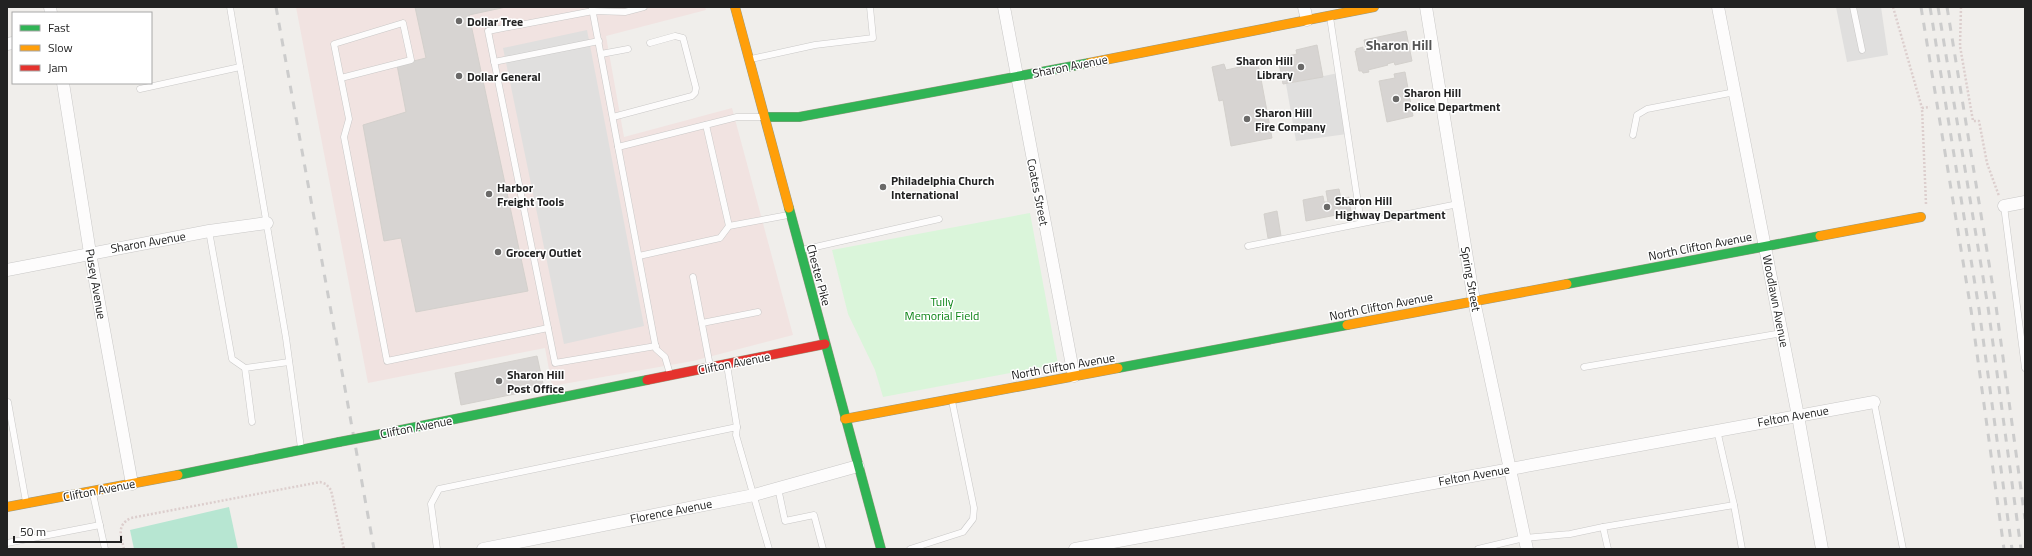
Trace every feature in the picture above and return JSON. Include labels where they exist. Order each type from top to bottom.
[{"type":"street","name":"Chester Pike","points":[[736,7],[881,549]]},
{"type":"street","name":"Coates Street","points":[[1004,7],[1016,77],[1074,376]]},
{"type":"street","points":[[1304,7],[1307,20]]},
{"type":"street","name":"Sharon Avenue","points":[[765,117],[799,117],[1016,77],[1374,7]]},
{"type":"street","name":"Spring Street","points":[[1426,7],[1474,301],[1526,544]]},
{"type":"street","name":"Woodlawn Avenue","points":[[1718,7],[1798,416],[1822,549]]},
{"type":"street","name":"Pusey Avenue","points":[[62,84],[90,253],[132,484]]},
{"type":"street","points":[[2004,206],[2025,202]]},
{"type":"street","name":"North Clifton Avenue","points":[[845,419],[1921,217]]},
{"type":"street","name":"Sharon Avenue","points":[[7,270],[90,253],[267,223]]},
{"type":"street","name":"Clifton Avenue","points":[[7,507],[93,492],[825,344]]},
{"type":"street","name":"Felton Avenue","points":[[1075,549],[1874,402]]},
{"type":"street","name":"Florence Avenue","points":[[483,549],[754,494],[858,466]]},
{"type":"lane","points":[[230,7],[267,223],[301,450]]},
{"type":"lane","points":[[644,7],[625,12],[592,9],[488,31],[555,362],[656,346]]},
{"type":"lane","points":[[749,59],[815,45],[873,38],[870,7]]},
{"type":"lane","points":[[1853,7],[1862,50]]},
{"type":"lane","points":[[592,9],[656,349],[665,357],[671,376]]},
{"type":"lane","points":[[1330,15],[1360,223]]},
{"type":"lane","points":[[341,78],[411,60],[403,24],[334,44],[349,119],[344,137],[387,361],[548,328]]},
{"type":"lane","points":[[613,117],[692,96],[695,93],[696,88],[683,38],[675,36],[650,43]]},
{"type":"lane","points":[[494,62],[598,41]]},
{"type":"lane","points":[[601,54],[628,49]]},
{"type":"lane","points":[[140,89],[240,67]]},
{"type":"lane","points":[[1632,135],[1637,115],[1647,109],[1735,92]]},
{"type":"lane","points":[[618,147],[737,117],[765,117]]},
{"type":"lane","points":[[706,125],[729,226]]},
{"type":"lane","points":[[1248,246],[1458,204]]},
{"type":"lane","points":[[2004,206],[2025,368]]},
{"type":"lane","points":[[639,256],[720,238],[729,226],[791,214]]},
{"type":"lane","points":[[800,250],[939,219]]},
{"type":"lane","points":[[209,232],[232,359],[245,368],[289,362]]},
{"type":"lane","points":[[693,277],[711,367]]},
{"type":"lane","points":[[702,323],[758,312]]},
{"type":"lane","points":[[1584,367],[1782,333]]},
{"type":"lane","points":[[727,364],[737,427],[736,435],[769,549]]},
{"type":"lane","points":[[245,368],[252,422]]},
{"type":"lane","points":[[910,549],[963,532],[973,519],[974,508],[952,398]]},
{"type":"lane","points":[[8,402],[26,504]]},
{"type":"lane","points":[[1874,402],[1903,549]]},
{"type":"lane","points":[[437,549],[430,504],[439,489],[737,427]]},
{"type":"lane","points":[[1717,430],[1734,505],[1742,549]]},
{"type":"lane","points":[[778,488],[785,521],[814,515],[823,549]]},
{"type":"lane","points":[[93,492],[105,549]]},
{"type":"lane","points":[[1478,549],[1526,544],[1603,527],[1734,505]]},
{"type":"lane","points":[[7,543],[100,525]]},
{"type":"lane","points":[[1603,527],[1608,549]]},
{"type":"path","points":[[1893,7],[1922,108],[1926,207],[1919,208],[1921,217]]},
{"type":"path","points":[[1961,7],[1960,46],[1973,122],[1979,121],[1987,163],[1998,195],[2004,206]]},
{"type":"path","points":[[1922,108],[1930,107]]},
{"type":"path","points":[[124,549],[120,528],[121,524],[131,518],[320,482],[326,484],[331,490],[344,549]]},
{"type":"shaded area","points":[[296,7],[705,7],[706,10],[606,36],[624,137],[732,108],[793,335],[693,361],[552,386],[545,348],[368,383]]},
{"type":"shaded area","points":[[1836,7],[1881,7],[1888,55],[1847,62]]},
{"type":"shaded area","points":[[587,30],[644,326],[564,344],[503,48]]},
{"type":"shaded area","points":[[1338,73],[1347,134],[1296,141],[1286,84]]},
{"type":"green space","name":"Tully Memorial Field","points":[[1030,213],[1058,364],[883,397],[875,370],[848,314],[832,250]]},
{"type":"green space","points":[[229,507],[238,549],[134,549],[130,530]]},
{"type":"building","points":[[415,7],[506,7],[469,15],[528,291],[416,312],[401,238],[384,241],[363,125],[406,112],[397,65],[426,58]]},
{"type":"building","points":[[1406,31],[1412,61],[1395,65],[1394,62],[1368,70],[1369,72],[1363,73],[1362,71],[1359,71],[1355,51],[1357,51],[1356,49],[1363,47],[1363,50],[1366,49],[1364,40]]},
{"type":"building","name":"Sharon Hill Library","points":[[1317,45],[1323,77],[1283,84],[1278,58],[1297,54],[1296,50]]},
{"type":"building","name":"Sharon Hill Fire Company","points":[[1258,63],[1272,138],[1231,146],[1223,100],[1219,101],[1212,67],[1224,64],[1226,70]]},
{"type":"building","name":"Sharon Hill Police Department","points":[[1405,72],[1413,116],[1387,122],[1379,81],[1395,78],[1394,74]]},
{"type":"building","name":"Sharon Hill Highway Department","points":[[1339,189],[1341,199],[1349,197],[1351,212],[1306,221],[1303,200],[1323,196],[1324,202],[1328,202],[1326,191]]},
{"type":"building","points":[[1277,211],[1281,236],[1268,238],[1264,214]]},
{"type":"building","name":"Sharon Hill Post Office","points":[[537,356],[544,388],[461,405],[455,373]]},
{"type":"railway","points":[[276,7],[374,549]]},
{"type":"railway","points":[[1921,7],[1971,310],[2004,549]]},
{"type":"railway","points":[[1930,7],[1979,309],[2012,549]]},
{"type":"railway","points":[[1938,7],[1988,307],[2021,549]]},
{"type":"railway","points":[[1947,7],[1996,306],[2025,519]]},
{"type":"traffic: fast","points":[[765,117],[799,117],[1089,63]]},
{"type":"traffic: fast","points":[[789,208],[881,549]]},
{"type":"traffic: fast","points":[[1567,284],[1820,236]]},
{"type":"traffic: fast","points":[[1118,368],[1347,325]]},
{"type":"traffic: fast","points":[[381,434],[647,380]]},
{"type":"traffic: fast","points":[[339,442],[381,434]]},
{"type":"traffic: fast","points":[[178,475],[339,442]]},
{"type":"traffic: slow","points":[[735,7],[789,208]]},
{"type":"traffic: slow","points":[[1089,63],[1374,7]]},
{"type":"traffic: slow","points":[[1820,236],[1921,217]]},
{"type":"traffic: slow","points":[[1347,325],[1567,284]]},
{"type":"traffic: slow","points":[[845,419],[1118,368]]},
{"type":"traffic: slow","points":[[7,507],[178,475]]},
{"type":"traffic: jam","points":[[647,380],[825,344]]},
{"type":"place","name":"Dollar Tree","points":[[459,21]]},
{"type":"place","name":"Sharon Hill Library","points":[[1301,67]]},
{"type":"place","name":"Dollar General","points":[[459,76]]},
{"type":"place","name":"Sharon Hill Police Department","points":[[1396,99]]},
{"type":"place","name":"Sharon Hill Fire Company","points":[[1247,119]]},
{"type":"place","name":"Philadelphia Church International","points":[[883,187]]},
{"type":"place","name":"Harbor Freight Tools","points":[[489,194]]},
{"type":"place","name":"Sharon Hill Highway Department","points":[[1327,207]]},
{"type":"place","name":"Grocery Outlet","points":[[498,252]]},
{"type":"place","name":"Sharon Hill Post Office","points":[[499,381]]},
{"type":"district","name":"Sharon Hill","points":[[1399,44]]}]
